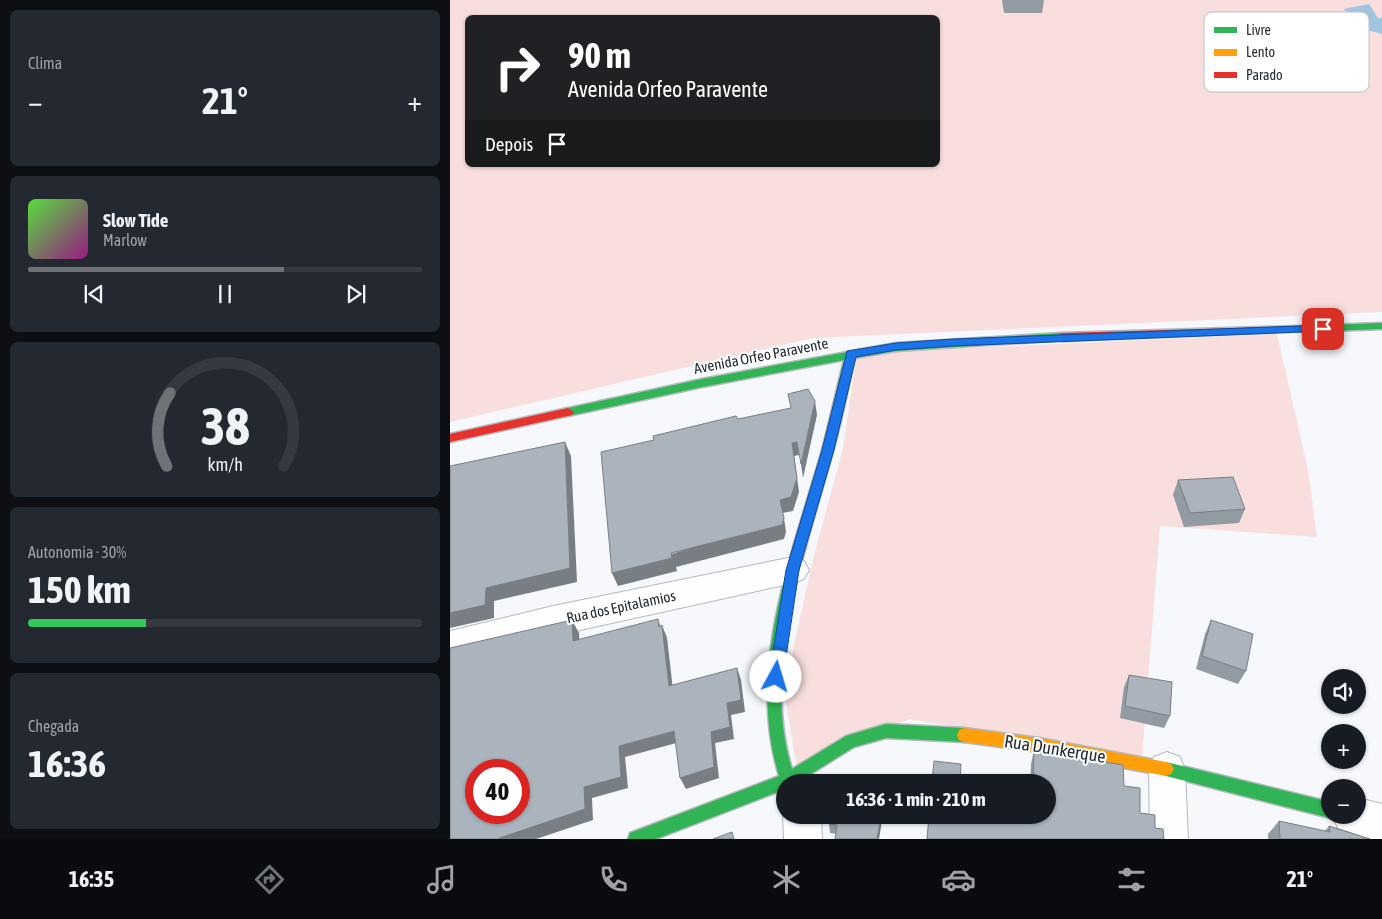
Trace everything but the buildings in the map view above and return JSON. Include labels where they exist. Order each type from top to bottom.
[{"type":"street","name":"Avenida Orfeo Paravente","points":[[450,438],[702,383],[896,347],[953,342],[1382,326]]},
{"type":"street","points":[[786,774],[776,738],[776,662],[792,570],[828,450],[851,354]]},
{"type":"street","name":"Rua dos Epitalamios","points":[[450,646],[792,570]]},
{"type":"street","name":"Rua Dunkerque","points":[[799,774],[851,741],[886,731],[955,734],[1039,745],[1167,770],[1321,808]]},
{"type":"street","points":[[1167,770],[1169,839]]},
{"type":"street","name":"Rua Dunkerque","points":[[636,839],[776,786]]},
{"type":"street","points":[[1366,819],[1382,823]]},
{"type":"street","points":[[802,824],[803,839]]},
{"type":"shaded area","points":[[450,0],[1382,0],[1382,312],[813,338],[450,422]]},
{"type":"shaded area","points":[[1277,334],[1308,470],[1317,537],[1160,526],[1142,758],[909,719],[797,769],[784,691],[813,559],[843,448],[857,353]]},
{"type":"water","points":[[1369,4],[1378,18],[1382,18],[1382,34],[1369,30],[1369,12],[1346,12],[1344,9]]},
{"type":"traffic: fast","points":[[1302,329],[1382,326]]},
{"type":"traffic: fast","points":[[568,412],[702,383],[896,347],[1062,337]]},
{"type":"traffic: fast","points":[[787,774],[778,742],[775,705],[776,668],[780,632],[796,560],[830,441],[851,354]]},
{"type":"traffic: fast","points":[[636,839],[788,780],[851,741],[886,731],[964,735]]},
{"type":"traffic: fast","points":[[1166,769],[1321,808]]},
{"type":"traffic: slow","points":[[964,735],[1039,745],[1166,769]]},
{"type":"traffic: jam","points":[[1062,337],[1302,329]]},
{"type":"traffic: jam","points":[[450,438],[568,412]]},
{"type":"route","points":[[776,677],[776,662],[792,570],[828,450],[851,354],[896,347],[953,342],[1323,329]]}]
